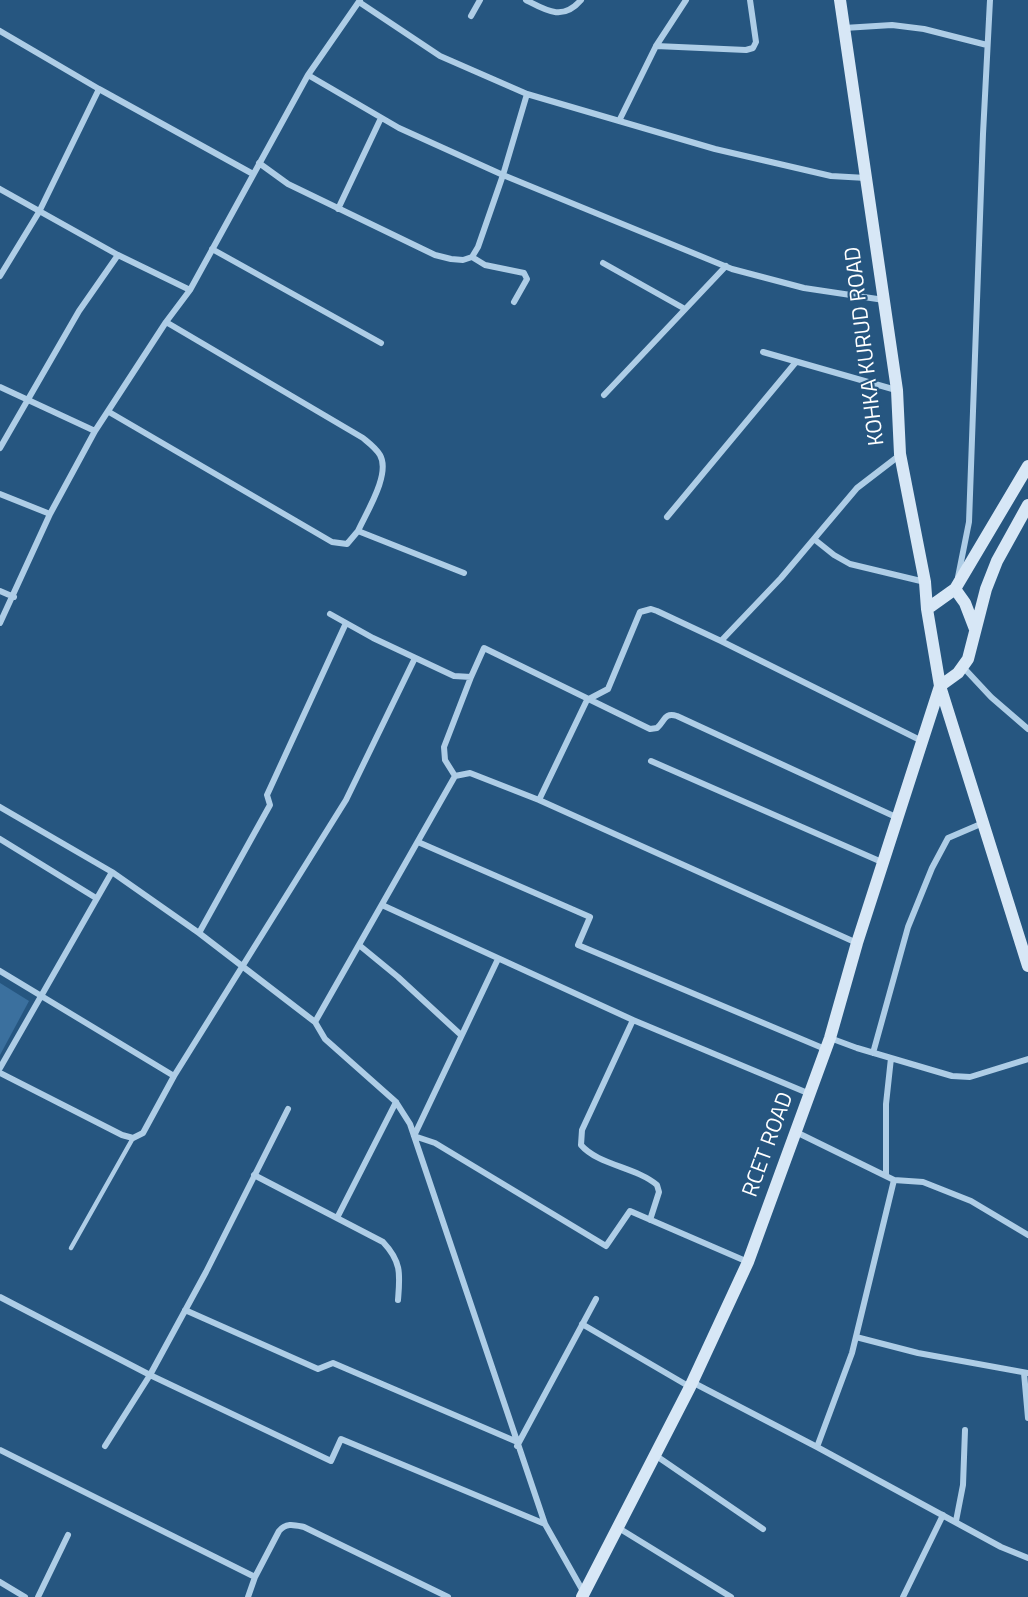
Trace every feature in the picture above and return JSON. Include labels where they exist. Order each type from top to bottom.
[{"type":"main road","name":"KOHKA KURUD ROAD","points":[[840,0],[897,390],[900,454],[925,582],[927,609],[940,686],[1028,966]]},
{"type":"main road","points":[[927,609],[956,589],[1028,466]]},
{"type":"main road","points":[[940,686],[958,674],[968,659],[986,589],[997,561],[1028,505]]},
{"type":"main road","points":[[956,589],[965,603],[975,629]]},
{"type":"main road","name":"RCET ROAD","points":[[583,1596],[691,1385],[748,1262],[828,1043],[857,943],[940,686]]},
{"type":"street","points":[[471,16],[480,0]]},
{"type":"street","points":[[526,0],[559,13],[574,8],[581,0]]},
{"type":"street","points":[[619,121],[656,46],[686,0]]},
{"type":"street","points":[[656,46],[746,50],[753,48],[756,42],[750,0]]},
{"type":"street","points":[[956,589],[969,522],[990,0]]},
{"type":"street","points":[[0,623],[14,597],[50,514],[95,431],[166,322],[190,290],[308,75],[360,1],[440,56],[527,94],[715,149],[831,176],[866,178]]},
{"type":"street","points":[[844,28],[892,25],[924,29],[987,45]]},
{"type":"street","points":[[0,31],[253,174]]},
{"type":"street","points":[[308,75],[399,129],[503,175],[726,266],[804,288],[884,300]]},
{"type":"street","points":[[0,276],[39,212],[99,89]]},
{"type":"street","points":[[259,163],[288,184],[435,255],[451,260],[464,260],[472,257],[478,247],[503,175],[527,94]]},
{"type":"street","points":[[338,209],[381,118]]},
{"type":"street","points":[[0,189],[118,255],[190,290]]},
{"type":"street","points":[[212,249],[381,343]]},
{"type":"street","points":[[0,448],[79,310],[118,255]]},
{"type":"street","points":[[472,257],[485,265],[524,273],[527,279],[514,302]]},
{"type":"street","points":[[603,262],[685,309]]},
{"type":"street","points":[[604,396],[726,266]]},
{"type":"street","points":[[109,412],[332,542],[347,544],[358,531],[380,482],[383,467],[381,456],[373,446],[166,322]]},
{"type":"street","points":[[762,352],[897,390]]},
{"type":"street","points":[[668,517],[796,362]]},
{"type":"street","points":[[0,387],[95,431]]},
{"type":"street","points":[[721,641],[781,578],[857,488],[900,454]]},
{"type":"street","points":[[0,494],[50,514]]},
{"type":"street","points":[[358,531],[464,573]]},
{"type":"street","points":[[814,539],[850,564],[925,582]]},
{"type":"street","points":[[0,591],[14,597]]},
{"type":"street","points":[[539,800],[587,700],[609,689],[638,616],[645,610],[657,611],[721,641],[923,741]]},
{"type":"street","points":[[330,614],[454,676],[471,677]]},
{"type":"street","points":[[199,933],[270,805],[267,795],[346,623]]},
{"type":"street","points":[[455,776],[445,760],[444,747],[484,648],[650,729],[657,728],[668,715],[677,716],[898,818]]},
{"type":"street","points":[[0,1073],[122,1135],[133,1138],[143,1133],[174,1076],[241,966],[346,800],[415,658]]},
{"type":"street","points":[[963,667],[1028,729]]},
{"type":"street","points":[[651,761],[884,863]]},
{"type":"street","points":[[315,1022],[455,776],[470,773],[539,800],[857,943]]},
{"type":"street","points":[[0,807],[112,872],[199,933],[315,1022],[326,1039],[396,1102],[410,1124],[545,1524],[583,1596]]},
{"type":"street","points":[[873,1053],[908,927],[932,868],[948,838],[983,823]]},
{"type":"street","points":[[0,839],[96,898]]},
{"type":"street","points":[[418,842],[590,917],[578,945],[828,1043],[873,1053],[952,1076],[970,1077],[1028,1059]]},
{"type":"street","points":[[0,1068],[112,872]]},
{"type":"street","points":[[382,905],[633,1020],[810,1094]]},
{"type":"street","points":[[359,945],[398,977],[461,1035]]},
{"type":"street","points":[[414,1136],[498,959]]},
{"type":"street","points":[[0,971],[174,1076]]},
{"type":"street","points":[[633,1020],[582,1130],[580,1139],[581,1145],[593,1155],[645,1177],[657,1185],[659,1192],[650,1220]]},
{"type":"street","points":[[886,1176],[886,1104],[891,1058]]},
{"type":"street","points":[[337,1218],[396,1102]]},
{"type":"street","points":[[105,1446],[150,1375],[288,1109]]},
{"type":"street","points":[[796,1132],[894,1180],[923,1182],[971,1201],[1028,1235]]},
{"type":"street","points":[[414,1136],[435,1143],[606,1246],[630,1211],[748,1262]]},
{"type":"street","points":[[254,1175],[383,1242],[392,1251],[398,1263],[400,1275],[398,1300]]},
{"type":"street","points":[[817,1447],[852,1353],[894,1180]]},
{"type":"street","points":[[0,1297],[150,1375],[331,1461],[341,1439],[545,1524]]},
{"type":"street","points":[[516,1443],[596,1299]]},
{"type":"street","points":[[185,1310],[318,1369],[333,1363],[516,1443]]},
{"type":"street","points":[[582,1324],[691,1385],[817,1447],[1001,1547],[1028,1558]]},
{"type":"street","points":[[856,1337],[918,1353],[1026,1373],[1028,1418]]},
{"type":"street","points":[[956,1521],[963,1485],[965,1430]]},
{"type":"street","points":[[0,1450],[255,1577]]},
{"type":"street","points":[[655,1455],[763,1529]]},
{"type":"street","points":[[903,1597],[943,1515]]},
{"type":"street","points":[[248,1597],[255,1577],[279,1531],[290,1524],[304,1527],[448,1597]]},
{"type":"street","points":[[617,1527],[731,1597]]},
{"type":"street","points":[[38,1597],[68,1535]]},
{"type":"street","points":[[0,1582],[26,1597]]},
{"type":"lane","points":[[71,1248],[133,1138]]},
{"type":"shaded area","points":[[0,983],[29,1001],[0,1055]]}]
